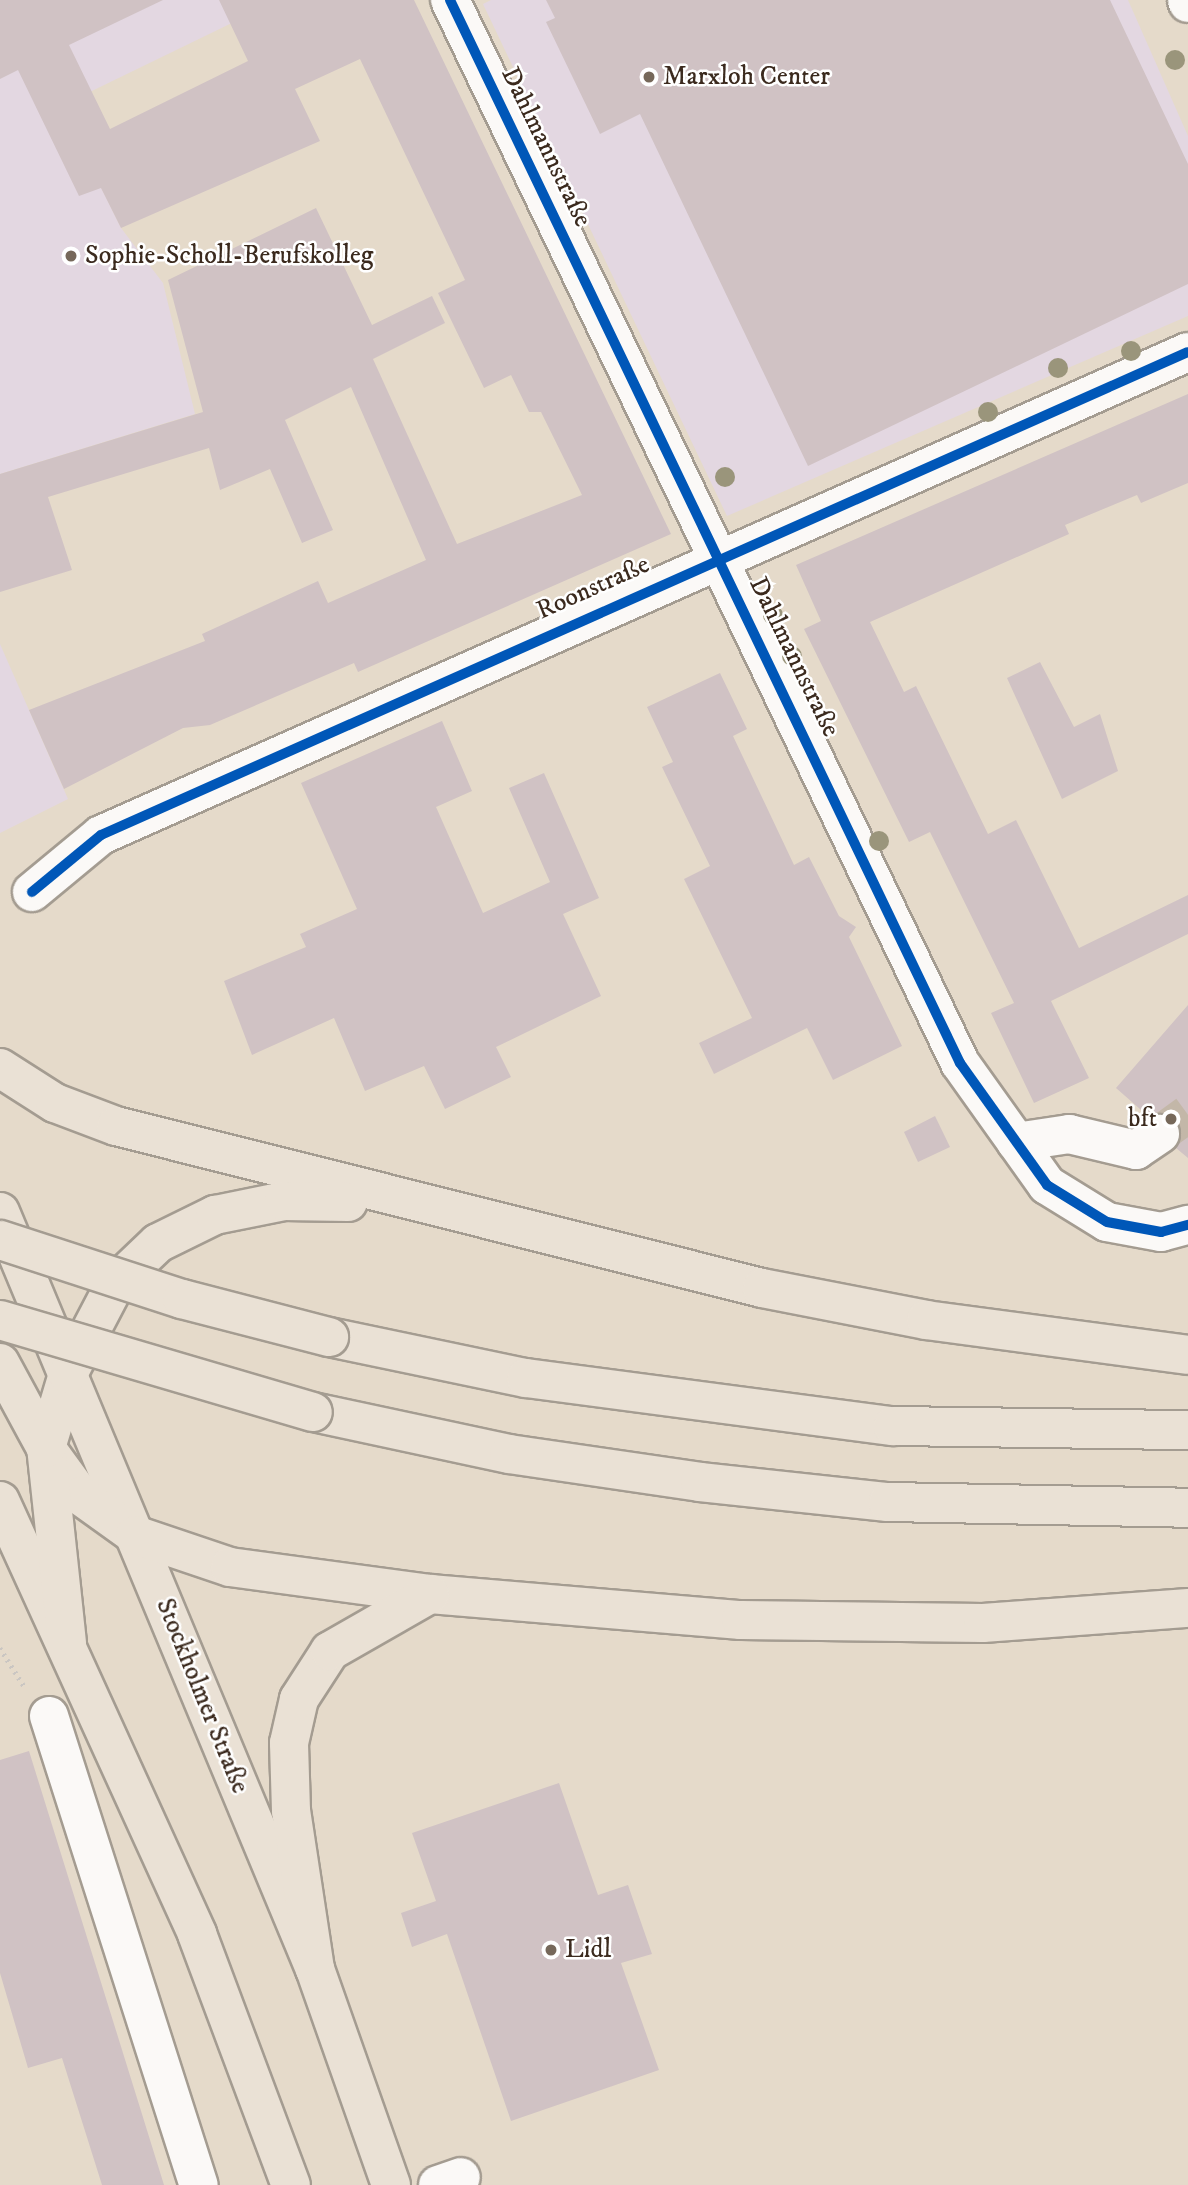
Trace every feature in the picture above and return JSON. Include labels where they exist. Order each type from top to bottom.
[{"type":"main road","points":[[0,1068],[55,1103],[116,1126],[762,1288],[1022,1335],[1188,1355]]},
{"type":"main road","points":[[67,1643],[46,1448],[68,1374],[115,1284],[158,1243],[215,1215],[284,1201],[421,1204]]},
{"type":"main road","name":"Stockholmer Straße","points":[[0,1212],[315,1969],[391,2185]]},
{"type":"main road","points":[[0,1240],[182,1299],[329,1337],[526,1378],[867,1423],[1188,1430]]},
{"type":"main road","points":[[0,1320],[313,1412],[509,1454],[727,1485],[888,1502],[1188,1508]]},
{"type":"main road","points":[[0,1363],[46,1448],[81,1496],[135,1535],[230,1567],[430,1594],[741,1620],[983,1623],[1188,1608]]},
{"type":"main road","points":[[0,1501],[67,1643],[197,1934],[295,2181]]},
{"type":"main road","points":[[315,1969],[291,1811],[289,1742],[299,1699],[330,1651],[430,1594]]},
{"type":"street","name":"Dahlmannstraße","points":[[450,0],[960,1063],[1046,1185],[1107,1222],[1161,1232],[1188,1225]]},
{"type":"street","name":"Roonstraße","points":[[32,892],[101,835],[719,556],[1188,352]]},
{"type":"street","points":[[1016,1142],[1069,1135],[1136,1150],[1160,1134]]},
{"type":"street","points":[[49,1716],[199,2185]]},
{"type":"shaded area","name":"Sophie-Scholl-Berufskolleg","points":[[0,0],[279,0],[61,106],[121,228],[163,283],[195,414],[0,474]]},
{"type":"shaded area","points":[[491,0],[1128,0],[1188,136],[1188,316],[727,516],[483,4]]},
{"type":"shaded area","points":[[0,644],[68,799],[0,833]]},
{"type":"building","points":[[0,0],[163,0],[69,45],[110,129],[248,61],[219,0],[414,0],[671,534],[358,672],[354,663],[210,725],[183,728],[64,789],[29,710],[205,641],[202,634],[318,581],[328,603],[426,560],[351,387],[285,420],[333,530],[302,543],[270,469],[220,490],[209,448],[48,497],[72,570],[0,592],[0,474],[203,412],[168,280],[316,208],[372,325],[432,296],[445,323],[373,359],[457,544],[582,495],[541,412],[529,412],[511,375],[484,388],[438,293],[465,280],[360,59],[295,89],[320,141],[121,228],[101,188],[79,196],[18,70],[0,79]]},
{"type":"building","points":[[546,0],[1110,0],[1188,164],[1188,284],[808,466],[640,114],[600,134],[546,22],[555,18]]},
{"type":"building","points":[[1188,394],[1188,483],[1141,503],[1137,495],[1065,525],[1069,534],[870,622],[904,692],[916,686],[988,834],[1016,820],[1079,948],[1188,895],[1188,934],[1051,1001],[1089,1078],[1034,1103],[991,1013],[1014,1003],[930,832],[909,842],[804,629],[821,621],[796,565]]},
{"type":"building","points":[[1040,662],[1074,727],[1100,714],[1118,771],[1062,799],[1007,678]]},
{"type":"building","points":[[720,673],[747,729],[733,736],[794,865],[809,857],[839,916],[856,927],[849,937],[902,1046],[833,1080],[807,1028],[714,1074],[699,1043],[752,1018],[684,879],[710,866],[662,767],[673,762],[647,707]]},
{"type":"building","points":[[442,721],[472,791],[436,807],[483,913],[550,882],[509,788],[544,773],[599,898],[563,914],[601,996],[496,1047],[511,1077],[445,1109],[424,1066],[365,1091],[334,1018],[252,1055],[224,981],[306,947],[300,934],[357,909],[301,783]]},
{"type":"building","points":[[1188,1005],[1188,1158],[1176,1148],[1178,1121],[1159,1112],[1148,1116],[1116,1088]]},
{"type":"building","points":[[935,1116],[950,1147],[918,1162],[904,1132]]},
{"type":"building","points":[[29,1751],[164,2185],[102,2185],[62,2058],[28,2068],[0,1973],[0,1760]]},
{"type":"building","name":"Lidl","points":[[559,1783],[598,1895],[628,1885],[652,1954],[621,1963],[659,2070],[511,2121],[447,1934],[412,1947],[401,1913],[436,1901],[412,1833]]},
{"type":"tunnel","points":[[1160,1134],[1188,1114]]},
{"type":"cycle path","points":[[450,0],[960,1063],[1047,1185],[1107,1222],[1161,1232],[1188,1225]]},
{"type":"cycle path","points":[[32,892],[101,835],[1188,352]]},
{"type":"place","name":"Marxloh Center","points":[[649,77]]},
{"type":"place","name":"Sophie-Scholl-Berufskolleg","points":[[71,256]]},
{"type":"place","name":"bft","points":[[1171,1119]]},
{"type":"place","name":"Lidl","points":[[551,1950]]}]
